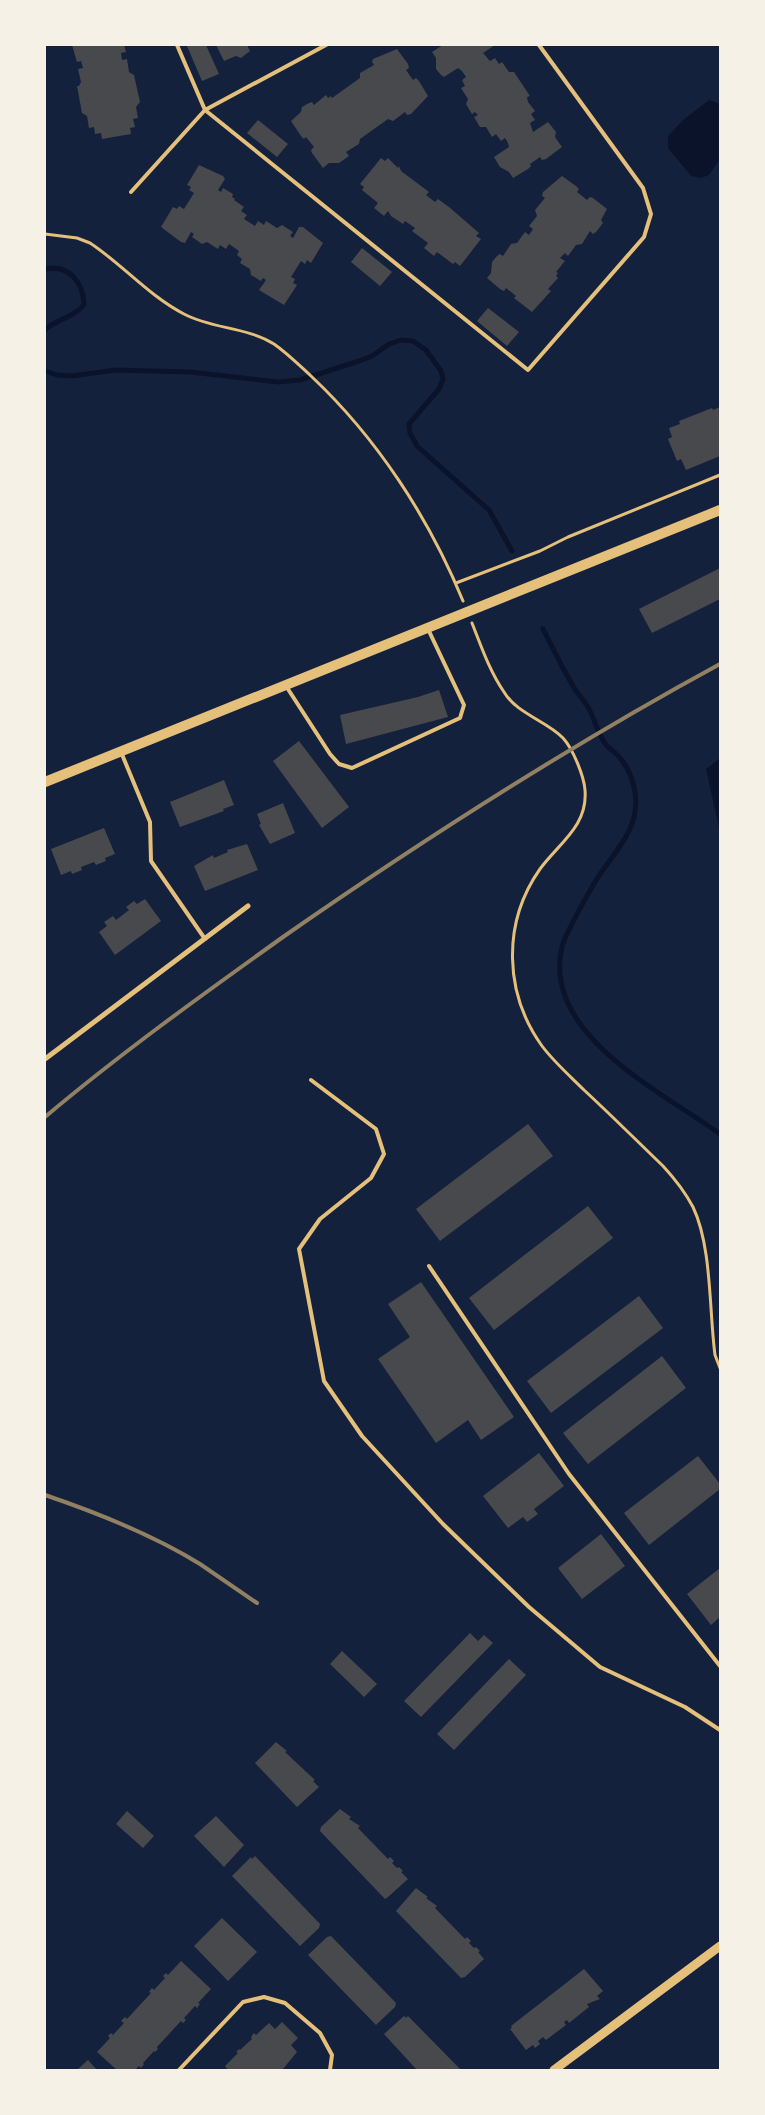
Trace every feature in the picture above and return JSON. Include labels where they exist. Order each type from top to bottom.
[{"type":"main road","points":[[45,782],[720,510]]},
{"type":"street","points":[[46,1057],[248,906]]},
{"type":"street","points":[[554,2070],[720,1946]]},
{"type":"lane","points":[[177,45],[204,110],[528,370],[644,237],[651,214],[643,188],[539,45]]},
{"type":"lane","points":[[131,192],[204,110],[326,45]]},
{"type":"lane","points":[[286,686],[330,754],[339,764],[352,768],[460,718],[464,705],[427,628]]},
{"type":"lane","points":[[121,752],[150,822],[151,861],[205,938]]},
{"type":"lane","points":[[311,1080],[376,1129],[384,1154],[371,1178],[320,1219],[299,1249],[324,1381],[362,1436],[443,1524],[529,1607],[600,1667],[685,1707],[720,1730]]},
{"type":"lane","points":[[429,1266],[569,1474],[720,1666]]},
{"type":"lane","points":[[179,2070],[243,2002],[264,1997],[285,2003],[320,2033],[332,2055],[330,2070]]},
{"type":"path","points":[[45,234],[77,238],[90,243],[183,314],[202,322],[241,331],[272,343],[323,388],[356,424],[386,463],[419,513],[456,583],[467,612],[504,693],[528,715],[563,738],[581,770],[585,790],[584,812],[576,828],[541,868],[527,890],[518,912],[513,937],[512,962],[516,990],[524,1016],[542,1047],[663,1166],[682,1188],[694,1209],[708,1263],[715,1356],[720,1368]]},
{"type":"path","points":[[456,583],[540,552],[568,537],[720,475]]},
{"type":"water","points":[[709,100],[720,104],[720,159],[709,175],[701,178],[691,176],[668,148],[668,136],[683,120]]},
{"type":"water","points":[[720,758],[720,832],[706,769]]},
{"type":"building","points":[[72,45],[124,45],[126,52],[121,53],[122,60],[127,59],[129,72],[134,75],[140,102],[136,107],[138,118],[133,119],[135,127],[130,128],[131,134],[102,139],[101,133],[95,134],[94,127],[89,128],[87,116],[82,113],[77,86],[81,82],[78,69],[83,68],[81,61],[77,62]]},
{"type":"building","points":[[206,45],[219,74],[202,81],[187,46]]},
{"type":"building","points":[[216,45],[247,45],[250,51],[241,58],[236,56],[224,61]]},
{"type":"building","points":[[443,45],[495,45],[483,53],[490,61],[495,58],[499,64],[502,62],[509,72],[514,72],[530,96],[527,97],[528,102],[535,111],[531,114],[535,120],[530,123],[533,132],[548,122],[556,132],[555,137],[562,147],[546,159],[542,160],[540,157],[530,164],[531,166],[528,169],[513,178],[509,172],[500,167],[494,157],[509,147],[508,143],[505,138],[501,141],[496,134],[492,137],[486,127],[480,127],[474,117],[478,115],[475,112],[472,114],[466,104],[468,99],[461,88],[465,86],[462,80],[466,77],[462,71],[458,68],[444,77],[436,69],[436,58],[432,52]]},
{"type":"building","points":[[397,49],[408,64],[409,68],[406,70],[413,80],[416,78],[419,81],[428,96],[411,114],[407,115],[405,112],[393,121],[388,119],[360,139],[359,144],[346,152],[349,156],[339,163],[329,163],[323,168],[312,153],[311,150],[314,147],[306,137],[304,139],[301,136],[291,121],[301,112],[302,107],[312,102],[314,105],[326,95],[328,98],[331,96],[332,98],[360,78],[360,73],[374,65],[373,59]]},
{"type":"building","points":[[258,120],[288,144],[277,157],[247,133]]},
{"type":"building","points":[[381,158],[385,161],[388,158],[398,168],[399,166],[401,171],[429,192],[426,195],[435,202],[438,199],[479,233],[476,236],[481,239],[460,266],[455,262],[453,264],[437,252],[434,256],[424,248],[428,243],[412,231],[415,228],[405,221],[403,224],[391,216],[388,211],[384,216],[374,208],[378,203],[362,190],[364,187],[360,184]]},
{"type":"building","points":[[199,165],[223,176],[225,179],[218,190],[221,192],[223,188],[233,194],[234,200],[244,207],[241,211],[247,215],[244,219],[255,226],[258,221],[264,225],[266,221],[277,228],[282,225],[293,232],[290,236],[293,238],[299,227],[303,227],[323,243],[311,263],[307,260],[305,264],[301,261],[291,277],[295,279],[293,283],[297,285],[284,305],[259,290],[266,280],[263,278],[261,281],[251,275],[250,269],[240,263],[242,259],[237,255],[239,251],[229,244],[226,249],[220,245],[218,249],[207,242],[202,244],[192,237],[194,234],[191,232],[185,243],[181,242],[161,227],[173,207],[177,209],[179,206],[184,209],[194,193],[189,190],[191,187],[187,185]]},
{"type":"building","points":[[562,176],[576,186],[579,189],[577,192],[587,200],[590,197],[593,198],[607,209],[601,220],[603,223],[596,232],[593,234],[590,231],[582,244],[576,245],[568,256],[565,253],[560,258],[565,261],[556,272],[558,273],[556,276],[558,278],[548,289],[551,291],[532,312],[514,298],[516,296],[506,288],[504,291],[500,289],[487,278],[491,273],[492,262],[497,256],[500,254],[503,256],[511,244],[517,243],[525,232],[529,235],[533,229],[529,226],[537,216],[535,210],[545,198],[542,196],[543,192]]},
{"type":"building","points":[[362,248],[392,272],[380,286],[351,262]]},
{"type":"building","points":[[488,308],[519,332],[507,346],[477,321]]},
{"type":"building","points":[[720,407],[720,456],[686,470],[681,459],[677,461],[668,439],[672,437],[669,428],[680,424],[679,421],[712,408],[713,410]]},
{"type":"building","points":[[720,568],[720,599],[652,633],[639,609]]},
{"type":"building","points":[[439,690],[448,717],[346,744],[340,715],[418,697]]},
{"type":"building","points":[[299,741],[349,807],[322,828],[273,761]]},
{"type":"building","points":[[224,780],[234,805],[223,809],[224,811],[180,827],[170,802]]},
{"type":"building","points":[[283,803],[295,833],[270,844],[259,825],[261,824],[257,814]]},
{"type":"building","points":[[104,828],[115,854],[105,858],[106,861],[96,865],[94,862],[81,867],[82,870],[72,874],[71,871],[61,875],[51,849]]},
{"type":"building","points":[[247,844],[258,870],[205,891],[194,866],[213,855],[214,858],[228,852],[227,850]]},
{"type":"building","points":[[145,899],[161,921],[115,955],[99,932],[107,926],[104,922],[113,916],[116,920],[129,910],[126,907],[134,901],[137,904]]},
{"type":"building","points":[[528,1124],[553,1156],[440,1241],[416,1209]]},
{"type":"building","points":[[588,1206],[613,1238],[494,1330],[469,1298]]},
{"type":"building","points":[[421,1282],[514,1417],[481,1440],[468,1420],[436,1443],[378,1359],[410,1337],[388,1304]]},
{"type":"building","points":[[639,1296],[663,1328],[551,1413],[527,1381]]},
{"type":"building","points":[[662,1356],[686,1388],[588,1464],[563,1433]]},
{"type":"building","points":[[539,1453],[564,1486],[534,1509],[538,1514],[527,1522],[523,1517],[508,1528],[483,1496]]},
{"type":"building","points":[[698,1456],[720,1484],[720,1489],[649,1545],[624,1513]]},
{"type":"building","points":[[601,1534],[625,1566],[582,1599],[558,1568]]},
{"type":"building","points":[[720,1568],[720,1617],[711,1625],[687,1594]]},
{"type":"building","points":[[470,1633],[478,1641],[484,1635],[493,1643],[421,1717],[404,1701]]},
{"type":"building","points":[[342,1651],[377,1684],[364,1697],[330,1664]]},
{"type":"building","points":[[509,1659],[526,1675],[454,1750],[437,1734]]},
{"type":"building","points":[[276,1742],[315,1780],[313,1781],[319,1787],[297,1807],[255,1763]]},
{"type":"building","points":[[340,1809],[351,1817],[349,1819],[360,1826],[358,1828],[388,1859],[390,1857],[394,1861],[392,1863],[403,1871],[401,1872],[408,1879],[385,1899],[320,1831],[321,1827]]},
{"type":"building","points":[[127,1811],[154,1836],[143,1848],[116,1824]]},
{"type":"building","points":[[216,1816],[244,1845],[224,1867],[194,1836]]},
{"type":"building","points":[[255,1856],[320,1924],[319,1928],[300,1946],[232,1876],[251,1857],[252,1859]]},
{"type":"building","points":[[416,1888],[437,1906],[435,1908],[465,1939],[467,1937],[471,1941],[469,1943],[474,1948],[476,1947],[480,1951],[478,1952],[484,1959],[465,1977],[461,1978],[396,1911]]},
{"type":"building","points":[[222,1918],[257,1952],[228,1981],[194,1946]]},
{"type":"building","points":[[331,1936],[396,2003],[395,2007],[376,2025],[308,1955],[327,1937]]},
{"type":"building","points":[[181,1961],[211,1989],[198,2003],[200,2004],[197,2008],[195,2006],[184,2018],[186,2020],[183,2023],[181,2021],[157,2047],[158,2049],[143,2063],[141,2068],[139,2066],[135,2070],[117,2070],[97,2052],[110,2038],[108,2036],[111,2033],[113,2035],[124,2023],[121,2021],[125,2017],[127,2019],[151,1993],[149,1992],[152,1988],[154,1990],[165,1978],[163,1976],[166,1973],[168,1975]]},
{"type":"building","points":[[584,1969],[603,1991],[597,1996],[600,1999],[587,2004],[589,2007],[569,2023],[567,2020],[564,2022],[566,2025],[546,2040],[543,2037],[538,2041],[540,2044],[535,2048],[533,2045],[526,2050],[510,2029],[512,2028],[511,2026]]},
{"type":"building","points":[[404,2016],[406,2018],[408,2016],[461,2070],[416,2069],[384,2034]]},
{"type":"building","points":[[282,2022],[298,2038],[291,2045],[297,2052],[283,2069],[228,2070],[225,2066],[238,2053],[236,2052],[239,2049],[252,2039],[251,2037],[254,2033],[256,2035],[269,2023],[275,2029]]},
{"type":"building","points":[[88,2060],[97,2070],[77,2070]]},
{"type":"waterway","points":[[45,269],[61,269],[73,276],[81,289],[84,305],[74,314],[54,323],[45,330]]},
{"type":"waterway","points":[[45,371],[57,375],[72,376],[116,370],[191,372],[278,382],[300,380],[372,356],[389,344],[401,340],[413,341],[426,350],[441,371],[443,379],[439,389],[409,424],[410,433],[417,446],[489,510],[512,551]]},
{"type":"waterway","points":[[543,629],[569,679],[588,708],[602,738],[625,765],[635,792],[636,804],[632,825],[587,896],[568,931],[562,947],[560,978],[570,1007],[587,1033],[611,1057],[639,1079],[720,1134]]},
{"type":"railway","points":[[45,1117],[132,1047],[283,937],[443,829],[608,727],[720,664]]},
{"type":"railway","points":[[45,1495],[105,1517],[182,1553],[257,1603]]}]
